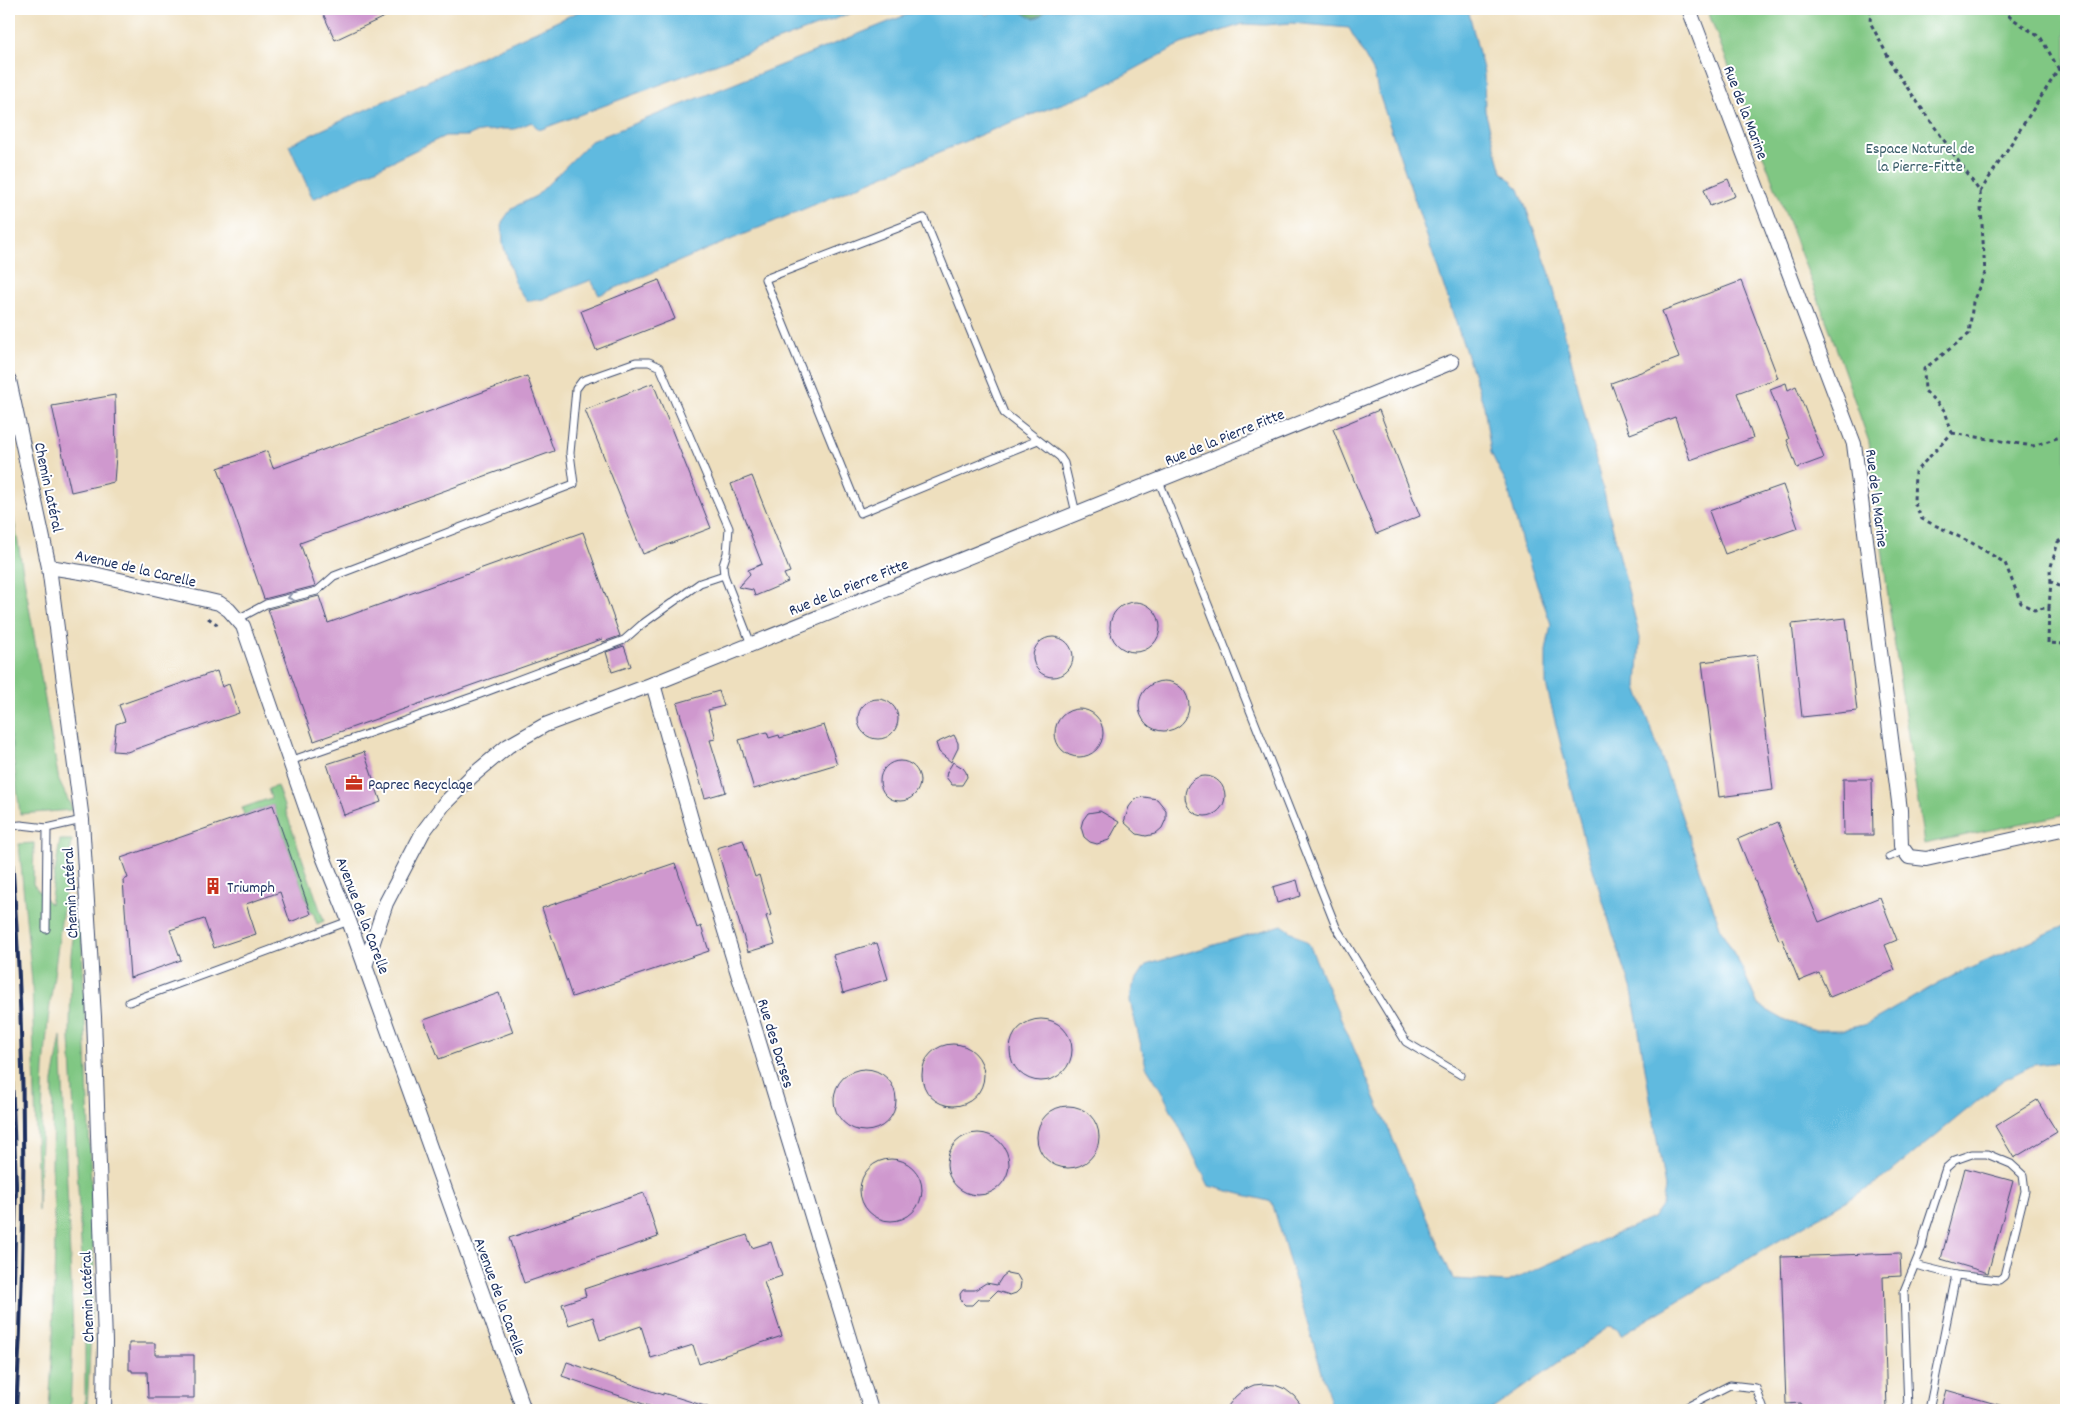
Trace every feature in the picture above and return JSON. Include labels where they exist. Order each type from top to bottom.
[{"type":"street","name":"Rue de la Marine","points":[[1689,9],[1854,444],[1900,810],[1901,846],[1904,850]]},
{"type":"street","name":"Rue de la Pierre Fitte","points":[[364,966],[386,903],[423,832],[444,804],[472,776],[508,746],[545,725],[654,684],[1452,362]]},
{"type":"street","name":"Chemin Latéral","points":[[9,380],[49,567],[82,820],[95,1027],[105,1342],[104,1410]]},
{"type":"street","name":"Avenue de la Carelle","points":[[49,567],[102,576],[219,603],[238,619],[243,626],[322,854],[349,922],[524,1410]]},
{"type":"street","name":"Rue des Darses","points":[[654,684],[693,826],[871,1410]]},
{"type":"street","points":[[1904,850],[1909,857],[1926,859],[2066,828]]},
{"type":"lane","points":[[1038,440],[860,514],[765,279],[924,218],[1004,413],[1054,451],[1064,463],[1076,513]]},
{"type":"lane","points":[[238,619],[266,604],[317,591],[334,576],[574,484],[570,453],[576,389],[582,381],[636,362],[649,362],[660,367],[729,528],[727,553],[723,565],[724,575],[751,644]]},
{"type":"lane","points":[[1160,481],[1336,927],[1406,1042],[1461,1075]]},
{"type":"lane","points":[[290,761],[475,696],[624,640],[641,624],[700,583],[724,575]]},
{"type":"lane","points":[[9,826],[21,824],[47,828],[82,820]]},
{"type":"lane","points":[[46,929],[47,828]]},
{"type":"lane","points":[[1889,857],[1904,850]]},
{"type":"lane","points":[[129,1002],[349,922]]},
{"type":"lane","points":[[1908,1410],[1904,1291],[1915,1265],[1946,1168],[1955,1160],[1972,1154],[1988,1154],[2011,1164],[2023,1175],[2025,1191],[2004,1276],[2000,1280],[1956,1275],[1915,1265]]},
{"type":"lane","points":[[1930,1410],[1956,1275]]},
{"type":"lane","points":[[1681,1410],[1730,1385],[1756,1388],[1764,1410]]},
{"type":"path","points":[[1871,9],[1870,22],[1891,63],[1980,192],[1985,273],[1973,302],[1969,334],[1924,369],[1925,391],[1945,411],[1952,433]]},
{"type":"path","points":[[2003,9],[2010,17],[2041,38],[2066,82]]},
{"type":"path","points":[[1980,192],[2066,58]]},
{"type":"path","points":[[1952,433],[2034,446],[2066,435]]},
{"type":"path","points":[[1952,433],[1915,472],[1914,502],[1922,519],[1972,543],[2005,563],[2021,603],[2034,610],[2050,607]]},
{"type":"path","points":[[2066,536],[2058,542],[2050,570],[2048,643],[2066,644]]},
{"type":"path","points":[[2051,582],[2066,589]]},
{"type":"path","points":[[204,615],[222,628]]},
{"type":"green space","points":[[1016,9],[1047,9],[1039,16],[1032,18]]},
{"type":"green space","name":"Espace Naturel de la Pierre-Fitte","points":[[1707,9],[2066,9],[2066,814],[1924,844],[1890,613],[1869,442],[1831,333]]},
{"type":"green space","points":[[9,491],[59,781],[73,810],[20,814],[9,722]]},
{"type":"green space","points":[[277,786],[324,921],[317,924],[313,912],[311,913],[273,805],[244,815],[242,808],[271,798],[268,789]]},
{"type":"green space","points":[[60,840],[72,840],[48,1020],[38,1211],[32,982],[19,844],[34,843],[33,884],[50,904]]},
{"type":"green space","points":[[80,886],[94,1265],[87,1410],[85,1410],[85,1318],[70,1038],[71,954]]},
{"type":"green space","points":[[61,1036],[73,1333],[70,1410],[49,1410],[53,1342],[55,1237],[52,1168],[53,1082]]},
{"type":"water","points":[[1009,8],[1017,9],[1035,18],[1043,14],[1047,9],[1468,9],[1484,73],[1485,111],[1502,172],[1519,189],[1550,274],[1640,638],[1637,687],[1721,930],[1742,968],[1758,1005],[1786,1021],[1816,1030],[1842,1030],[1867,1024],[1940,982],[2066,925],[2066,1064],[2033,1065],[2003,1080],[1884,1178],[1621,1335],[1618,1329],[1610,1326],[1491,1410],[1333,1410],[1272,1202],[1209,1186],[1161,1090],[1146,1066],[1130,1001],[1132,986],[1146,965],[1282,925],[1309,944],[1453,1279],[1508,1282],[1652,1218],[1662,1204],[1665,1188],[1632,990],[1585,843],[1546,684],[1546,651],[1551,624],[1522,543],[1507,485],[1491,453],[1484,406],[1378,91],[1374,73],[1349,28],[1291,23],[1243,24],[1181,44],[1091,93],[1004,125],[599,295],[591,280],[543,299],[527,301],[516,286],[503,244],[502,222],[512,208],[536,196],[591,141],[921,9],[979,9],[987,15],[997,10]]},
{"type":"water","points":[[584,9],[862,9],[539,130],[532,122],[515,129],[474,133],[468,136],[445,136],[313,199],[289,145]]},
{"type":"building","points":[[321,9],[401,9],[335,40]]},
{"type":"building","points":[[1728,179],[1735,196],[1710,206],[1704,189]]},
{"type":"building","points":[[659,280],[675,319],[596,350],[581,311]]},
{"type":"building","points":[[1741,281],[1778,378],[1737,393],[1753,438],[1690,460],[1675,417],[1630,434],[1611,383],[1679,358],[1662,311]]},
{"type":"building","points":[[527,376],[554,451],[300,543],[315,586],[264,599],[218,468],[267,451],[273,468]]},
{"type":"building","points":[[653,383],[711,528],[643,554],[585,410]]},
{"type":"building","points":[[1786,383],[1788,390],[1796,386],[1824,458],[1797,468],[1787,440],[1789,439],[1770,389]]},
{"type":"building","points":[[115,395],[116,456],[114,482],[71,492],[52,406]]},
{"type":"building","points":[[1379,410],[1420,516],[1376,534],[1333,429]]},
{"type":"building","points":[[752,476],[790,572],[784,574],[788,582],[755,596],[753,590],[738,587],[750,574],[748,570],[762,564],[731,484]]},
{"type":"building","points":[[1783,485],[1798,528],[1725,554],[1709,511]]},
{"type":"building","points":[[583,532],[620,636],[603,642],[602,639],[314,741],[268,609],[319,596],[328,623]]},
{"type":"building","points":[[1130,602],[1140,602],[1153,609],[1160,622],[1160,632],[1153,645],[1140,652],[1130,652],[1121,648],[1114,641],[1110,632],[1110,622],[1114,613],[1121,606]]},
{"type":"building","points":[[1846,618],[1857,711],[1802,717],[1792,624]]},
{"type":"building","points":[[1053,637],[1067,643],[1073,657],[1067,671],[1053,677],[1039,671],[1033,657],[1039,643]]},
{"type":"building","points":[[624,646],[631,666],[612,672],[606,652]]},
{"type":"building","points":[[1757,655],[1773,790],[1719,797],[1702,662]]},
{"type":"building","points":[[217,671],[222,687],[229,684],[239,713],[127,752],[113,751],[116,724],[125,721],[119,705]]},
{"type":"building","points":[[1159,681],[1169,681],[1182,688],[1189,701],[1189,711],[1182,724],[1169,731],[1159,731],[1150,727],[1143,720],[1139,711],[1139,701],[1143,692],[1150,685]]},
{"type":"building","points":[[719,691],[724,706],[708,710],[716,739],[710,740],[726,792],[705,798],[677,703]]},
{"type":"building","points":[[878,699],[892,705],[898,719],[892,733],[878,739],[864,733],[858,719],[864,705]]},
{"type":"building","points":[[1079,709],[1088,711],[1096,716],[1101,724],[1103,733],[1101,742],[1096,750],[1088,755],[1079,757],[1070,755],[1062,750],[1057,742],[1055,733],[1057,724],[1062,716],[1070,711]]},
{"type":"building","points":[[824,725],[837,764],[754,789],[739,740],[767,732],[769,738],[779,735],[780,738]]},
{"type":"building","points":[[954,735],[958,748],[951,762],[939,752],[936,743]]},
{"type":"building","name":"Paprec Recyclage","points":[[364,752],[381,802],[344,815],[327,764]]},
{"type":"building","points":[[900,761],[914,767],[920,781],[914,795],[900,801],[886,795],[880,781],[886,767]]},
{"type":"building","points":[[953,762],[966,772],[967,777],[962,785],[952,785],[946,777]]},
{"type":"building","points":[[1205,776],[1219,782],[1225,796],[1219,810],[1205,816],[1191,810],[1185,796],[1191,782]]},
{"type":"building","points":[[1843,779],[1872,779],[1873,835],[1844,835]]},
{"type":"building","points":[[1144,797],[1157,799],[1166,810],[1166,819],[1162,828],[1155,834],[1146,836],[1137,834],[1124,822],[1129,807],[1135,799]]},
{"type":"building","name":"Triumph","points":[[273,805],[311,914],[290,922],[280,892],[246,904],[256,934],[214,948],[204,919],[170,930],[181,960],[130,978],[123,880],[128,878],[121,858]]},
{"type":"building","points":[[1100,811],[1119,822],[1109,840],[1097,844],[1090,842],[1084,837],[1081,827],[1088,813]]},
{"type":"building","points":[[1778,822],[1819,922],[1880,897],[1897,940],[1885,945],[1895,970],[1830,997],[1819,973],[1799,981],[1782,939],[1779,940],[1738,839]]},
{"type":"building","points":[[743,840],[755,877],[759,875],[771,915],[766,916],[775,944],[748,952],[717,848]]},
{"type":"building","points":[[675,863],[697,928],[701,926],[709,951],[572,997],[542,908]]},
{"type":"building","points":[[1297,880],[1301,896],[1277,903],[1273,887]]},
{"type":"building","points":[[877,943],[888,979],[843,993],[833,955]]},
{"type":"building","points":[[499,993],[513,1032],[439,1059],[424,1020]]},
{"type":"building","points":[[1041,1019],[1053,1021],[1063,1028],[1070,1038],[1072,1050],[1070,1062],[1063,1072],[1053,1079],[1041,1081],[1029,1079],[1019,1072],[1012,1062],[1010,1050],[1012,1038],[1019,1028],[1029,1021]]},
{"type":"building","points":[[953,1044],[965,1046],[975,1053],[982,1063],[984,1075],[982,1087],[975,1097],[965,1104],[953,1106],[941,1104],[931,1097],[924,1087],[922,1075],[924,1063],[931,1053],[941,1046]]},
{"type":"building","points":[[865,1069],[877,1071],[887,1078],[894,1088],[896,1100],[894,1112],[887,1122],[877,1129],[865,1131],[853,1129],[843,1122],[836,1112],[834,1100],[836,1088],[843,1078],[853,1071]]},
{"type":"building","points":[[2037,1100],[2057,1132],[2014,1158],[1995,1126]]},
{"type":"building","points":[[1068,1106],[1080,1109],[1090,1115],[1096,1125],[1099,1137],[1096,1149],[1090,1159],[1080,1165],[1068,1168],[1056,1165],[1046,1159],[1040,1149],[1037,1137],[1040,1125],[1046,1115],[1056,1109]]},
{"type":"building","points":[[978,1133],[990,1136],[1000,1142],[1006,1152],[1009,1164],[1006,1176],[1000,1186],[990,1192],[978,1195],[966,1192],[956,1186],[950,1176],[947,1164],[950,1152],[956,1142],[966,1136]]},
{"type":"building","points":[[891,1159],[903,1162],[913,1168],[919,1178],[922,1190],[919,1202],[913,1212],[903,1218],[891,1221],[879,1218],[869,1212],[863,1202],[860,1190],[863,1178],[869,1168],[879,1162]]},
{"type":"building","points":[[1965,1168],[2013,1181],[1988,1273],[1941,1259]]},
{"type":"building","points":[[644,1193],[658,1237],[524,1283],[509,1238]]},
{"type":"building","points":[[747,1235],[752,1248],[771,1242],[782,1276],[764,1282],[782,1336],[699,1364],[693,1345],[651,1358],[641,1326],[600,1340],[593,1317],[569,1325],[562,1304],[586,1296],[584,1289]]},
{"type":"building","points":[[1900,1253],[1901,1276],[1883,1277],[1887,1410],[1802,1410],[1801,1403],[1786,1404],[1781,1257]]},
{"type":"building","points":[[1007,1273],[1017,1275],[1021,1282],[1020,1289],[1016,1293],[1010,1295],[997,1291],[989,1299],[978,1299],[972,1305],[965,1305],[961,1301],[960,1294],[963,1290],[975,1290],[986,1283],[997,1285]]},
{"type":"building","points":[[129,1343],[155,1343],[155,1355],[194,1355],[194,1398],[148,1398],[147,1372],[132,1372],[132,1370],[129,1370]]},
{"type":"building","points":[[567,1362],[663,1395],[663,1393],[708,1407],[707,1410],[651,1410],[652,1407],[562,1376]]},
{"type":"building","points":[[1254,1385],[1275,1385],[1285,1389],[1294,1396],[1305,1410],[1225,1410],[1243,1390]]},
{"type":"building","points":[[1946,1390],[2003,1406],[2003,1410],[1940,1410]]},
{"type":"railway","points":[[9,819],[19,967],[23,1114],[22,1262],[16,1410]]},
{"type":"railway","points":[[9,991],[16,1186],[13,1329]]},
{"type":"place","name":"Paprec Recyclage","points":[[354,783]]},
{"type":"place","name":"Triumph","points":[[213,886]]}]
